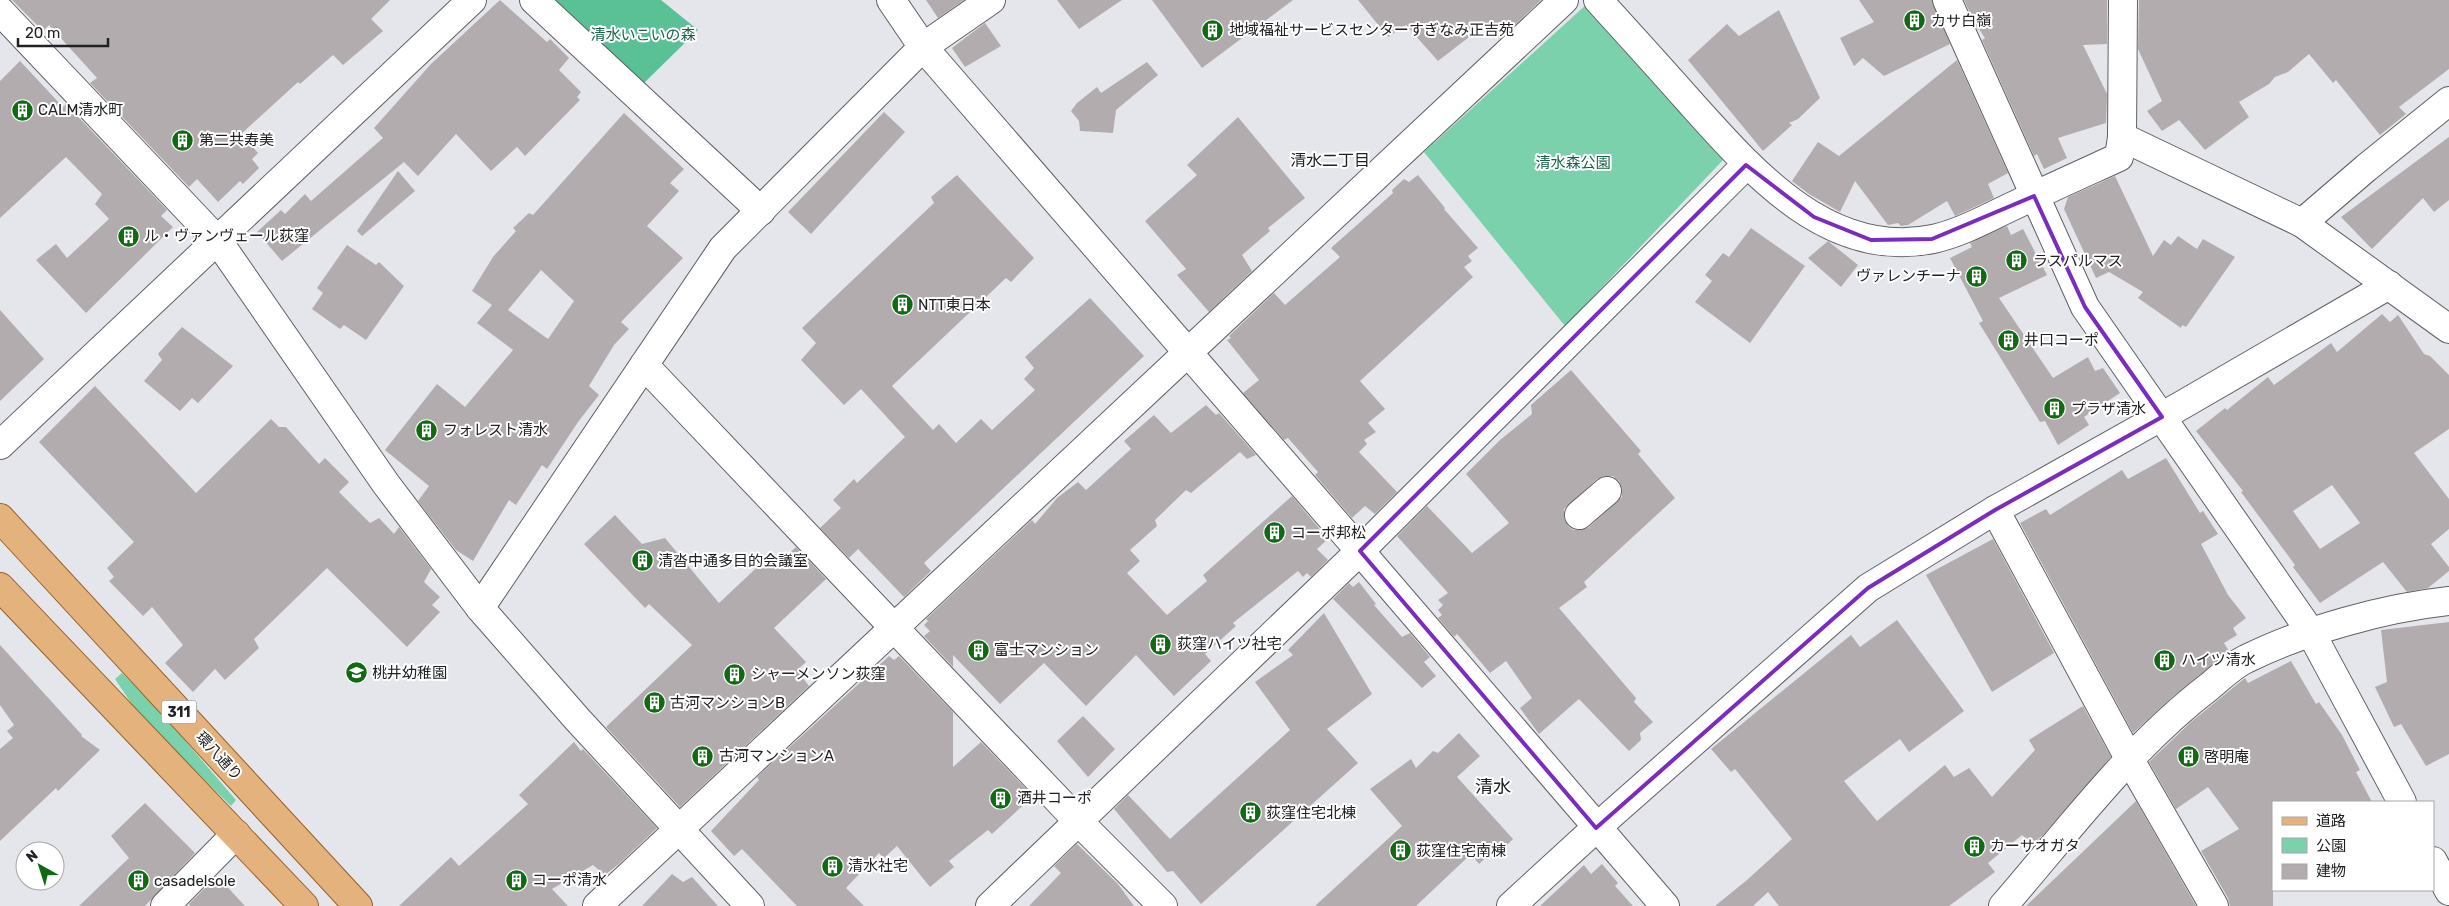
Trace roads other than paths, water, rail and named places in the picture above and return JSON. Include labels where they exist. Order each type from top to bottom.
[{"type":"main road","name":"環八通り","points":[[0,518],[358,906]]},
{"type":"main road","points":[[0,587],[304,906]]},
{"type":"street","points":[[0,445],[472,0]]},
{"type":"street","points":[[534,0],[761,211]]},
{"type":"street","points":[[891,0],[923,47],[1665,906]]},
{"type":"street","points":[[480,608],[723,248],[923,47],[991,0]]},
{"type":"street","points":[[597,906],[1564,0]]},
{"type":"street","points":[[1598,0],[1746,165],[1814,217],[1847,233],[1870,240],[1895,242],[1932,239],[1968,227],[2034,196],[2121,147]]},
{"type":"street","points":[[1947,0],[2085,307],[2310,631],[2401,801]]},
{"type":"street","points":[[2121,147],[2123,0]]},
{"type":"street","points":[[0,11],[218,241],[386,484],[480,608],[578,720],[750,906]]},
{"type":"street","points":[[2302,223],[2449,101]]},
{"type":"street","points":[[2121,147],[2302,223],[2449,329]]},
{"type":"street","points":[[990,906],[1360,551],[1746,165]]},
{"type":"street","points":[[1511,906],[1596,828],[1868,588],[1995,510],[2162,417],[2389,285]]},
{"type":"street","points":[[644,365],[1078,820],[1163,906]]},
{"type":"street","points":[[1580,515],[1607,491]]},
{"type":"street","points":[[1995,510],[2130,760],[2214,906]]},
{"type":"street","points":[[2003,906],[2160,728],[2194,698],[2245,660],[2310,631],[2420,604],[2449,601]]},
{"type":"street","points":[[165,906],[236,834]]},
{"type":"street","points":[[2434,863],[2449,891]]},
{"type":"place","name":"カサ白嶺","points":[[1915,21]]},
{"type":"place","name":"地域福祉サービスセンターすぎなみ正吉苑","points":[[1213,30]]},
{"type":"place","name":"CALM清水町","points":[[22,110]]},
{"type":"place","name":"第二共寿美","points":[[183,140]]},
{"type":"place","name":"ル・ヴァンヴェール荻窪","points":[[128,236]]},
{"type":"place","name":"ラスパルマス","points":[[2017,261]]},
{"type":"place","name":"ヴァレンチーナ","points":[[1977,276]]},
{"type":"place","name":"NTT東日本","points":[[902,305]]},
{"type":"place","name":"井口コーポ","points":[[2008,340]]},
{"type":"place","name":"プラザ清水","points":[[2055,409]]},
{"type":"place","name":"フォレスト清水","points":[[427,430]]},
{"type":"place","name":"コーポ邦松","points":[[1275,533]]},
{"type":"place","name":"清沓中通多目的会議室","points":[[642,561]]},
{"type":"place","name":"荻窪ハイツ社宅","points":[[1161,644]]},
{"type":"place","name":"富士マンション","points":[[978,650]]},
{"type":"place","name":"ハイツ清水","points":[[2165,660]]},
{"type":"place","name":"桃井幼稚園","points":[[356,673]]},
{"type":"place","name":"シャーメンソン荻窪","points":[[735,674]]},
{"type":"place","name":"古河マンションB","points":[[654,703]]},
{"type":"place","name":"古河マンションA","points":[[703,756]]},
{"type":"place","name":"啓明庵","points":[[2188,757]]},
{"type":"place","name":"酒井コーポ","points":[[1001,798]]},
{"type":"place","name":"荻窪住宅北棟","points":[[1250,813]]},
{"type":"place","name":"カーサオガタ","points":[[1974,846]]},
{"type":"place","name":"荻窪住宅南棟","points":[[1400,851]]},
{"type":"place","name":"清水社宅","points":[[832,866]]},
{"type":"place","name":"コーポ清水","points":[[516,880]]},
{"type":"place","name":"casadelsole","points":[[138,881]]},
{"type":"district","name":"清水二丁目","points":[[1330,160]]},
{"type":"district","name":"清水","points":[[1493,787]]},
{"type":"park label","name":"清水いこいの森","points":[[643,35]]},
{"type":"park label","name":"清水森公園","points":[[1573,163]]}]
